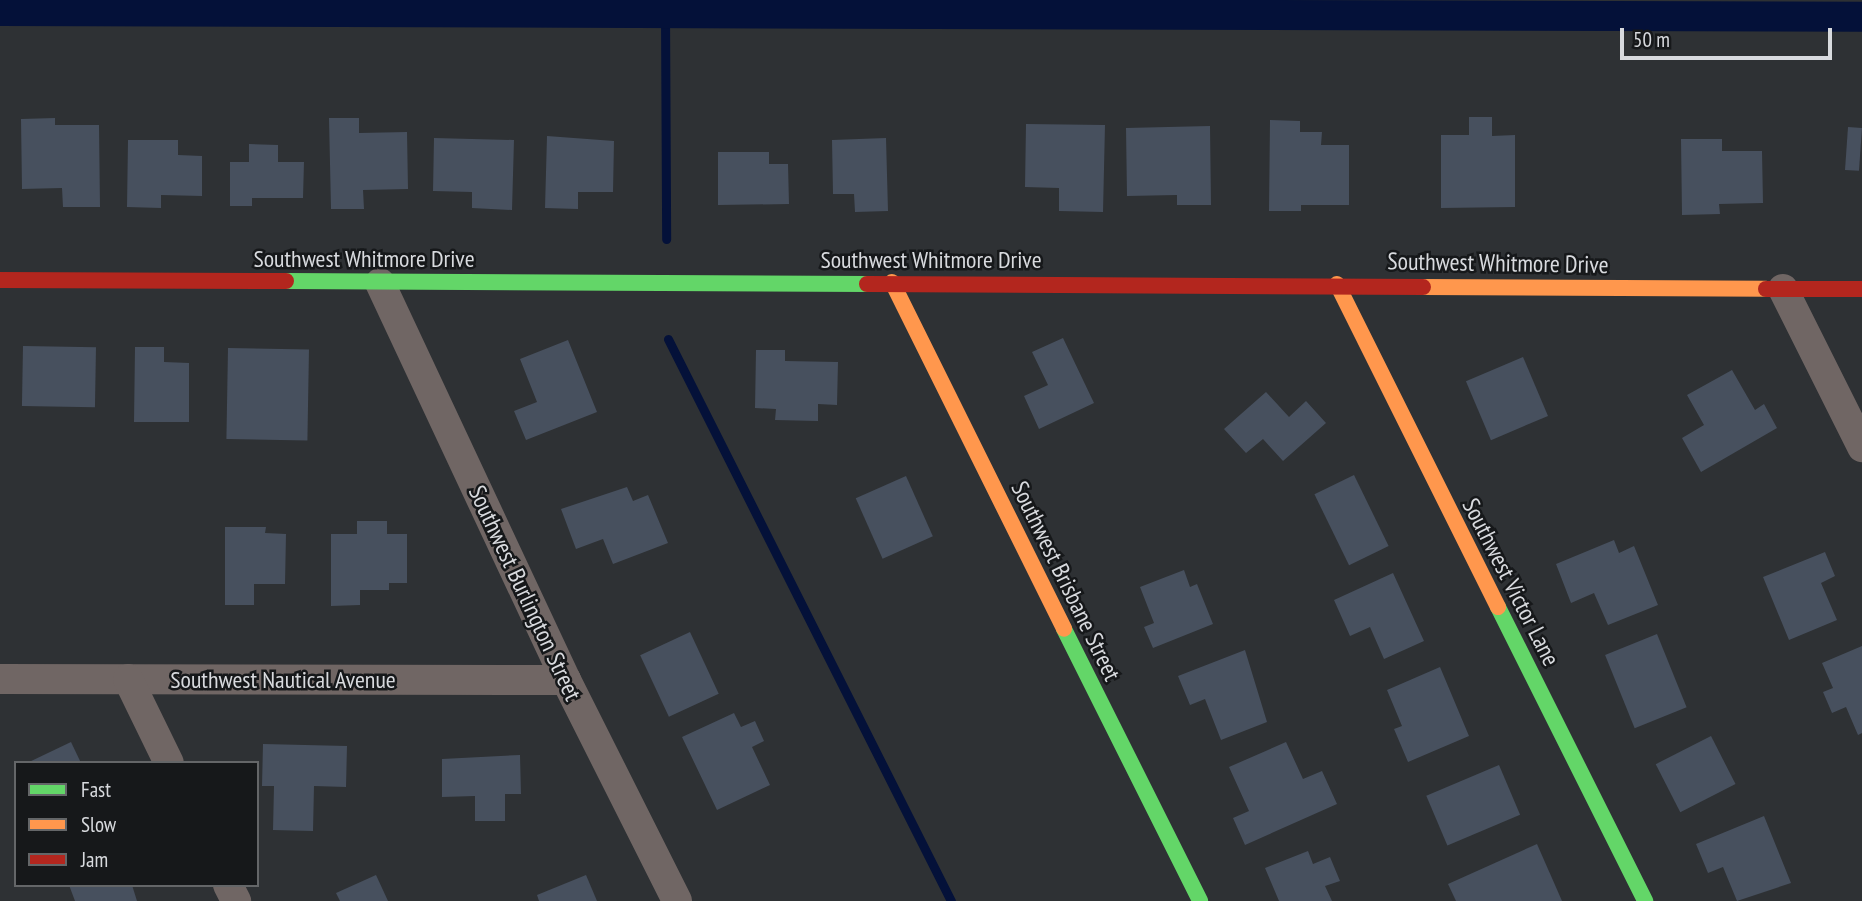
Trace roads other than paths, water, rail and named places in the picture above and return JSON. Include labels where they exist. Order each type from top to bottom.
[{"type":"street","name":"Southwest Whitmore Drive","points":[[0,281],[891,282],[1862,289]]},
{"type":"street","name":"Southwest Brisbane Street","points":[[891,282],[1200,901]]},
{"type":"street","name":"Southwest Burlington Street","points":[[380,283],[566,680],[677,901]]},
{"type":"street","name":"Southwest Victor Lane","points":[[1337,284],[1645,901]]},
{"type":"street","points":[[1783,289],[1862,447]]},
{"type":"street","name":"Southwest Nautical Avenue","points":[[0,679],[566,680]]},
{"type":"street","points":[[128,679],[168,761]]},
{"type":"waterway","points":[[1104,0],[1104,15]]},
{"type":"waterway","points":[[0,11],[1862,17]]},
{"type":"waterway","points":[[665,13],[666,239]]},
{"type":"waterway","points":[[668,339],[951,901]]}]
